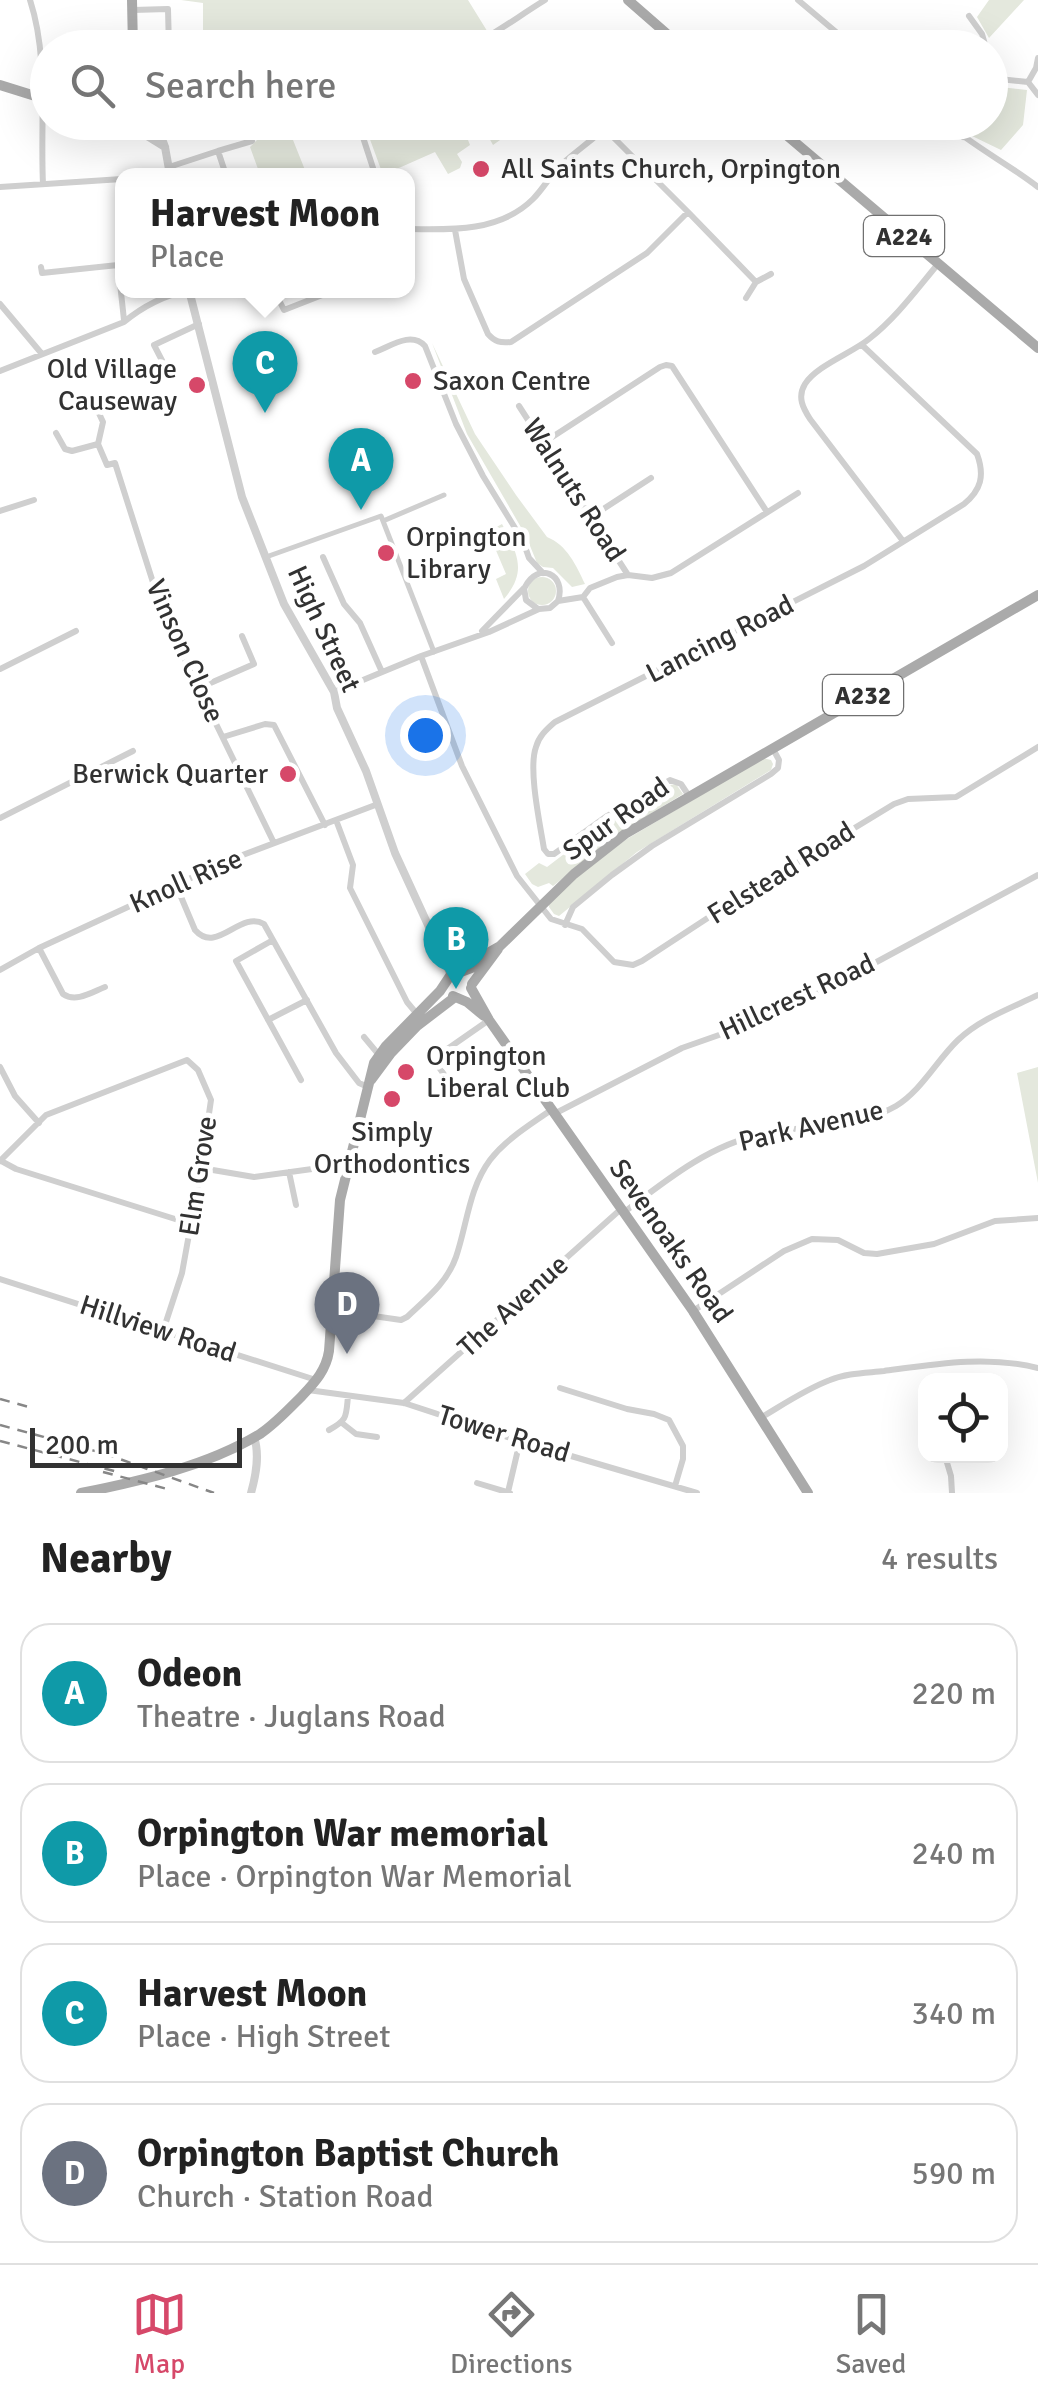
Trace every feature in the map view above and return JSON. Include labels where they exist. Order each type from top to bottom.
[{"type":"main road","points":[[628,0],[661,30]]},
{"type":"main road","points":[[132,5],[133,30]]},
{"type":"main road","points":[[0,85],[30,95]]},
{"type":"main road","name":"A224","points":[[792,140],[1038,348]]},
{"type":"main road","name":"Spur Road","points":[[471,986],[500,946],[542,904],[624,834],[1038,594]]},
{"type":"main road","name":"Spur Road","points":[[383,1058],[417,1014],[453,977],[474,967],[500,946]]},
{"type":"main road","points":[[81,1493],[165,1473],[254,1437],[271,1425],[324,1370],[340,1200],[369,1084],[383,1058],[423,1020],[467,995],[471,986],[468,977],[453,977],[448,992],[457,998]]},
{"type":"main road","name":"Sevenoaks Road","points":[[471,986],[489,1020],[693,1311],[808,1493]]},
{"type":"main road","name":"Sevenoaks Road","points":[[457,998],[489,1020]]},
{"type":"street","points":[[30,0],[38,30]]},
{"type":"street","points":[[500,30],[546,0]]},
{"type":"street","points":[[798,0],[834,30]]},
{"type":"street","points":[[132,5],[168,9],[169,30]]},
{"type":"street","points":[[969,16],[979,30]]},
{"type":"street","points":[[1028,82],[1038,58]]},
{"type":"street","points":[[1008,80],[1028,82],[1038,94]]},
{"type":"street","points":[[42,184],[43,140]]},
{"type":"street","points":[[154,140],[164,146]]},
{"type":"street","points":[[162,140],[168,168]]},
{"type":"street","points":[[176,168],[252,140]]},
{"type":"street","points":[[364,140],[374,168]]},
{"type":"street","points":[[415,228],[455,230],[497,221],[518,211],[558,168],[591,140]]},
{"type":"street","points":[[621,140],[756,282]]},
{"type":"street","points":[[967,140],[1038,188]]},
{"type":"street","points":[[218,151],[223,168]]},
{"type":"street","points":[[0,188],[115,179]]},
{"type":"street","points":[[455,230],[464,279],[488,334],[501,343],[510,342],[646,252],[688,212]]},
{"type":"street","points":[[904,541],[810,420],[800,400],[812,375],[862,344],[888,321],[938,264]]},
{"type":"street","points":[[41,267],[42,273],[115,266]]},
{"type":"street","points":[[746,298],[756,282],[771,274]]},
{"type":"street","points":[[122,298],[124,322]]},
{"type":"street","points":[[0,371],[124,322],[163,298]]},
{"type":"street","name":"High Street","points":[[191,298],[240,488],[266,557],[287,609],[334,692],[395,853],[453,977]]},
{"type":"street","points":[[278,298],[284,310],[315,298]]},
{"type":"street","points":[[0,304],[42,354]]},
{"type":"street","points":[[169,374],[154,345],[199,324]]},
{"type":"street","points":[[375,352],[410,338],[425,346],[456,424],[529,558],[560,586],[583,596],[612,643]]},
{"type":"street","name":"Lancing Road","points":[[689,796],[681,784],[670,780],[607,816],[554,854],[548,854],[544,849],[533,764],[535,748],[543,732],[555,722],[847,574],[975,495],[982,481],[978,454],[862,344]]},
{"type":"street","points":[[544,443],[660,367],[672,366],[767,512]]},
{"type":"street","name":"Walnuts Road","points":[[519,406],[628,575]]},
{"type":"street","name":"Vinson Close","points":[[96,407],[103,422],[98,444],[108,465],[115,463],[164,617],[274,843]]},
{"type":"street","points":[[56,433],[65,449],[72,452],[98,444]]},
{"type":"street","points":[[591,517],[651,478]]},
{"type":"street","points":[[334,692],[539,609],[550,608],[558,601],[583,596],[590,588],[628,575],[652,578],[671,573],[798,493]]},
{"type":"street","points":[[383,520],[444,495]]},
{"type":"street","points":[[0,511],[34,500]]},
{"type":"street","points":[[266,557],[381,516],[434,652]]},
{"type":"street","points":[[323,557],[382,672]]},
{"type":"street","points":[[529,558],[526,600],[539,609]]},
{"type":"street","points":[[477,635],[532,576],[543,572]]},
{"type":"street","points":[[558,601],[560,586]]},
{"type":"street","points":[[0,669],[76,631]]},
{"type":"street","points":[[198,688],[254,664],[242,636]]},
{"type":"street","name":"Felstead Road","points":[[420,656],[469,781],[514,871],[551,919],[587,932],[614,962],[642,961],[894,804],[908,799],[956,797],[1038,747]]},
{"type":"street","points":[[223,737],[265,724],[274,725],[325,825]]},
{"type":"street","name":"Spur Road","points":[[565,925],[572,907],[612,874],[771,774],[778,768],[779,760],[773,748]]},
{"type":"street","points":[[0,818],[133,751]]},
{"type":"street","name":"Knoll Rise","points":[[2,969],[232,858],[378,804]]},
{"type":"street","points":[[336,820],[352,865],[350,888],[407,1002],[417,1014]]},
{"type":"street","name":"Hillcrest Road","points":[[332,1310],[400,1320],[435,1291],[455,1260],[474,1194],[488,1162],[502,1147],[552,1112],[682,1048],[754,1023],[831,986],[1038,875]]},
{"type":"street","points":[[176,884],[200,936],[208,939],[251,920],[264,924],[336,1054],[358,1083],[369,1084]]},
{"type":"street","points":[[273,940],[236,961],[301,1080]]},
{"type":"street","points":[[39,948],[62,994],[68,998],[106,987]]},
{"type":"street","points":[[0,955],[2,969]]},
{"type":"street","name":"Park Avenue","points":[[622,1211],[708,1154],[740,1140],[866,1117],[895,1107],[970,1030],[1038,995]]},
{"type":"street","points":[[268,1020],[307,1000]]},
{"type":"street","points":[[452,1087],[433,1059],[489,1020]]},
{"type":"street","points":[[364,1037],[383,1058]]},
{"type":"street","name":"Elm Grove","points":[[0,1161],[46,1116],[187,1060],[198,1070],[211,1100],[202,1168],[182,1273],[163,1331]]},
{"type":"street","points":[[0,1067],[16,1096],[38,1123]]},
{"type":"street","points":[[0,1161],[191,1224]]},
{"type":"street","points":[[202,1168],[254,1178],[347,1166]]},
{"type":"street","points":[[289,1172],[296,1206]]},
{"type":"street","name":"The Avenue","points":[[404,1403],[622,1211]]},
{"type":"street","points":[[693,1311],[784,1251],[812,1239],[838,1240],[864,1253],[877,1254],[934,1244],[995,1222],[1038,1218]]},
{"type":"street","name":"Hillview Road","points":[[0,1279],[163,1331],[312,1385]]},
{"type":"street","points":[[762,1417],[834,1378],[988,1361],[1038,1368]]},
{"type":"street","name":"Tower Road","points":[[312,1385],[348,1396],[404,1403],[698,1493]]},
{"type":"street","points":[[560,1388],[666,1418],[683,1446],[675,1486]]},
{"type":"street","points":[[329,1430],[346,1417],[348,1396]]},
{"type":"street","points":[[342,1423],[356,1434],[377,1437]]},
{"type":"street","points":[[251,1493],[257,1447],[254,1437]]},
{"type":"street","points":[[478,1484],[510,1492],[520,1440]]},
{"type":"street","points":[[946,1463],[952,1493]]},
{"type":"shaded area","points":[[181,0],[468,0],[487,30],[203,30],[203,3]]},
{"type":"shaded area","points":[[989,0],[1024,0],[996,30],[984,30],[977,17]]},
{"type":"shaded area","points":[[1008,88],[1027,90],[1023,125],[1001,150],[980,140],[1008,140]]},
{"type":"shaded area","points":[[257,140],[293,140],[304,168],[258,168],[250,147]]},
{"type":"shaded area","points":[[370,140],[468,140],[470,145],[457,154],[462,162],[460,168],[448,174],[435,152],[399,168],[380,168]]},
{"type":"shaded area","points":[[432,343],[475,434],[547,537],[570,556],[585,584],[572,587],[553,568],[537,563],[526,536],[467,434]]},
{"type":"shaded area","points":[[502,524],[518,562],[516,580],[504,599],[496,579],[506,574],[489,534]]},
{"type":"shaded area","points":[[542,577],[552,581],[556,591],[552,601],[542,605],[532,601],[528,591],[532,581]]},
{"type":"shaded area","points":[[763,758],[771,760],[771,770],[637,852],[559,916],[554,914],[549,902],[598,859]]},
{"type":"shaded area","points":[[676,784],[683,794],[624,830],[553,886],[549,883],[538,887],[525,874],[539,863],[547,867],[614,816]]},
{"type":"shaded area","points":[[1038,1067],[1038,1183],[1017,1073]]},
{"type":"railway","points":[[0,1399],[29,1407]]},
{"type":"railway","points":[[0,1425],[106,1454],[214,1493]]},
{"type":"railway","points":[[0,1441],[118,1472]]},
{"type":"railway","points":[[103,1472],[171,1490]]},
{"type":"place","name":"All Saints Church, Orpington","points":[[481,169]]},
{"type":"place","name":"Saxon Centre","points":[[413,381]]},
{"type":"place","name":"Old Village Causeway","points":[[197,385]]},
{"type":"place","name":"Harvest Moon","points":[[265,413]]},
{"type":"place","name":"Odeon","points":[[361,510]]},
{"type":"place","name":"Orpington Library","points":[[386,553]]},
{"type":"place","name":"Berwick Quarter","points":[[288,774]]},
{"type":"place","name":"Orpington War memorial","points":[[456,989]]},
{"type":"place","name":"Orpington Liberal Club","points":[[406,1072]]},
{"type":"place","name":"Simply Orthodontics","points":[[392,1099]]},
{"type":"place","name":"Orpington Baptist Church","points":[[347,1354]]}]
